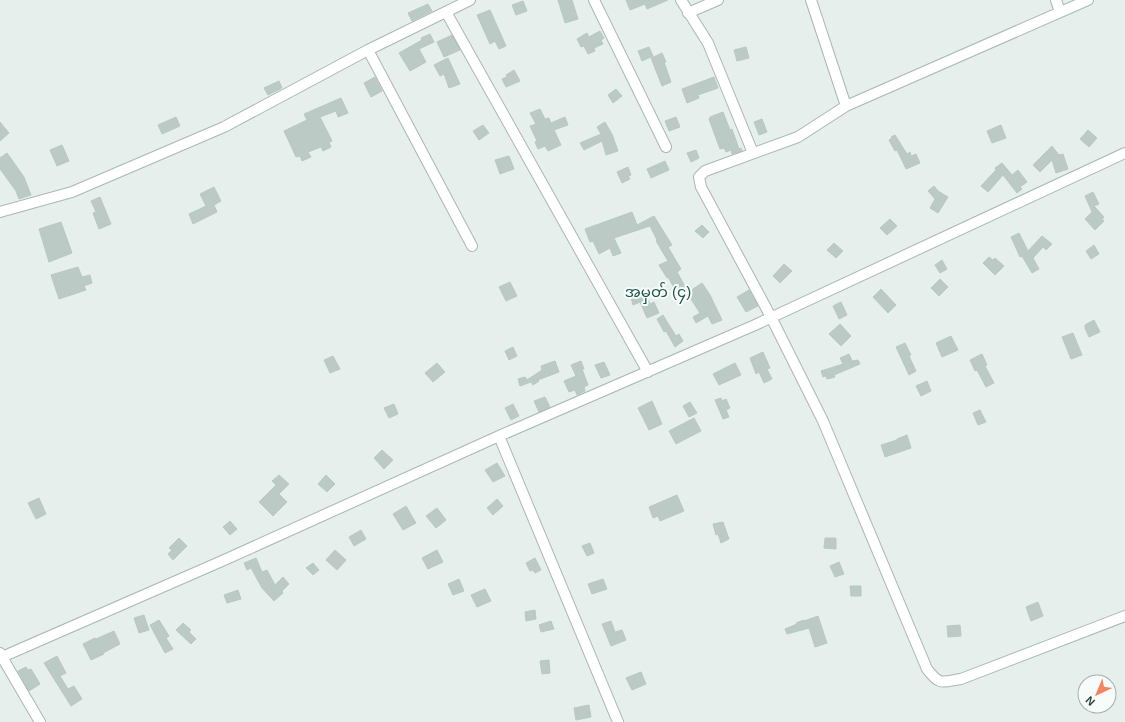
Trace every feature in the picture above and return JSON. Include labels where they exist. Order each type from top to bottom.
[{"type":"street","points":[[0,212],[72,192],[224,128],[368,50],[470,0]]},
{"type":"street","points":[[594,0],[666,147]]},
{"type":"street","points":[[681,0],[708,44],[753,153]]},
{"type":"street","points":[[688,13],[718,0]]},
{"type":"street","points":[[811,0],[846,106]]},
{"type":"street","points":[[1056,0],[1060,12]]},
{"type":"street","points":[[1088,0],[846,106],[798,137],[705,171],[699,176],[701,188],[771,317],[823,421],[927,669],[935,679],[942,682],[961,679],[1125,616]]},
{"type":"street","points":[[446,12],[648,372]]},
{"type":"street","points":[[368,50],[472,246]]},
{"type":"street","points":[[40,722],[1,655],[222,561],[499,436],[648,372],[1125,154]]},
{"type":"street","points":[[499,436],[618,722]]},
{"type":"building","points":[[558,0],[572,0],[578,19],[565,23]]},
{"type":"building","points":[[626,0],[668,0],[647,9],[645,4],[630,10]]},
{"type":"building","points":[[523,1],[527,11],[516,15],[512,5]]},
{"type":"building","points":[[428,4],[432,11],[412,21],[408,13]]},
{"type":"building","points":[[490,10],[506,46],[499,49],[495,41],[490,44],[477,15]]},
{"type":"building","points":[[600,31],[604,38],[601,40],[603,44],[594,48],[595,51],[588,54],[584,46],[581,47],[577,39],[587,33],[589,37]]},
{"type":"building","points":[[430,34],[434,42],[419,49],[426,62],[410,71],[399,53],[422,40],[421,38]]},
{"type":"building","points":[[452,35],[460,50],[444,57],[437,42]]},
{"type":"building","points":[[649,47],[653,56],[642,61],[638,51]]},
{"type":"building","points":[[746,47],[749,58],[737,61],[734,50]]},
{"type":"building","points":[[662,53],[671,82],[662,86],[651,58]]},
{"type":"building","points":[[448,58],[460,84],[449,88],[444,74],[440,76],[434,65]]},
{"type":"building","points":[[514,70],[520,81],[506,87],[502,79],[507,77],[506,75]]},
{"type":"building","points":[[375,77],[382,91],[371,97],[364,83]]},
{"type":"building","points":[[714,77],[718,88],[698,95],[699,98],[687,103],[682,89]]},
{"type":"building","points":[[279,81],[282,88],[268,95],[264,88]]},
{"type":"building","points":[[616,89],[622,96],[613,103],[608,95]]},
{"type":"building","points":[[341,98],[348,113],[338,117],[336,111],[320,117],[332,141],[329,142],[331,147],[323,151],[321,147],[308,152],[311,157],[302,161],[300,156],[296,157],[284,131],[307,120],[304,114]]},
{"type":"building","points":[[540,109],[545,119],[549,118],[551,123],[565,117],[568,125],[554,130],[561,145],[548,151],[545,146],[538,149],[535,142],[537,141],[530,126],[536,124],[530,113]]},
{"type":"building","points":[[723,112],[730,130],[732,129],[739,149],[741,148],[742,151],[732,154],[731,150],[726,152],[724,148],[720,149],[709,119],[710,117]]},
{"type":"building","points":[[176,117],[180,126],[162,134],[158,125]]},
{"type":"building","points":[[676,117],[680,127],[669,131],[665,121]]},
{"type":"building","points":[[762,119],[767,132],[759,135],[754,122]]},
{"type":"building","points":[[0,122],[9,133],[0,141]]},
{"type":"building","points":[[605,122],[612,134],[618,151],[606,155],[602,141],[584,150],[580,143],[601,134],[597,127]]},
{"type":"building","points":[[483,125],[489,133],[479,140],[473,131]]},
{"type":"building","points":[[1001,125],[1006,138],[992,143],[987,131]]},
{"type":"building","points":[[1088,130],[1097,138],[1089,147],[1080,139]]},
{"type":"building","points":[[895,135],[907,154],[910,152],[911,156],[916,154],[920,163],[906,169],[897,150],[895,151],[889,140]]},
{"type":"building","points":[[62,145],[69,161],[57,166],[50,150]]},
{"type":"building","points":[[1052,146],[1059,155],[1063,154],[1068,169],[1056,173],[1052,160],[1040,172],[1033,165]]},
{"type":"building","points":[[696,150],[699,158],[691,162],[687,153]]},
{"type":"building","points":[[7,153],[24,177],[31,195],[19,199],[16,191],[0,169],[0,158]]},
{"type":"building","points":[[509,156],[514,169],[500,174],[495,160]]},
{"type":"building","points":[[665,161],[669,170],[651,178],[647,169]]},
{"type":"building","points":[[1002,163],[1012,175],[1018,170],[1027,182],[1020,187],[1022,189],[1017,193],[1003,175],[988,192],[981,186],[996,170],[995,168]]},
{"type":"building","points":[[628,167],[631,175],[628,176],[630,179],[622,183],[617,172]]},
{"type":"building","points":[[934,186],[938,191],[948,197],[938,213],[930,208],[935,199],[928,191]]},
{"type":"building","points":[[214,187],[221,201],[214,205],[217,212],[193,224],[189,214],[206,206],[200,194]]},
{"type":"building","points":[[1093,192],[1099,204],[1094,206],[1104,217],[1102,219],[1104,221],[1095,230],[1085,219],[1092,212],[1085,196]]},
{"type":"building","points":[[100,197],[111,224],[99,229],[93,213],[96,212],[91,201]]},
{"type":"building","points":[[632,212],[637,225],[654,216],[672,245],[668,247],[681,269],[677,272],[686,288],[677,293],[659,265],[668,261],[656,241],[657,240],[650,226],[614,238],[621,253],[613,256],[610,248],[599,254],[593,241],[590,242],[585,229]]},
{"type":"building","points":[[890,219],[897,226],[887,235],[880,228]]},
{"type":"building","points":[[61,222],[72,253],[49,262],[39,229]]},
{"type":"building","points":[[702,225],[709,232],[703,238],[695,231]]},
{"type":"building","points":[[1019,233],[1028,251],[1042,236],[1052,244],[1046,250],[1043,247],[1033,258],[1039,269],[1032,273],[1022,256],[1020,257],[1011,237]]},
{"type":"building","points":[[834,243],[843,251],[836,258],[827,250]]},
{"type":"building","points":[[1094,245],[1099,254],[1091,259],[1086,251]]},
{"type":"building","points":[[989,257],[993,260],[995,258],[1004,266],[995,275],[983,263]]},
{"type":"building","points":[[942,260],[947,269],[940,273],[935,265]]},
{"type":"building","points":[[784,264],[792,271],[780,283],[773,276]]},
{"type":"building","points":[[78,267],[82,277],[90,275],[92,283],[84,286],[86,290],[59,299],[51,275]]},
{"type":"building","points":[[940,279],[948,287],[939,296],[931,288]]},
{"type":"building","points":[[510,282],[517,296],[506,301],[499,287]]},
{"type":"building","points":[[702,283],[710,295],[722,320],[712,324],[708,316],[696,323],[693,317],[700,313],[687,293]]},
{"type":"building","points":[[644,289],[650,304],[654,302],[659,313],[647,318],[640,302],[633,305],[630,294]]},
{"type":"building","points":[[881,289],[896,305],[888,313],[873,297]]},
{"type":"building","points":[[749,290],[758,306],[746,312],[737,297]]},
{"type":"building","points":[[841,302],[847,315],[839,319],[833,306]]},
{"type":"building","points":[[663,315],[676,336],[679,334],[683,341],[675,347],[657,319]]},
{"type":"building","points":[[1094,320],[1100,332],[1089,337],[1085,325]]},
{"type":"building","points":[[840,324],[851,336],[841,346],[829,334]]},
{"type":"building","points":[[1073,333],[1082,355],[1071,359],[1062,337]]},
{"type":"building","points":[[951,336],[958,350],[942,357],[936,343]]},
{"type":"building","points":[[905,343],[916,371],[909,375],[896,347]]},
{"type":"building","points":[[513,347],[517,356],[509,360],[505,351]]},
{"type":"building","points":[[763,352],[770,368],[767,369],[772,379],[764,383],[759,372],[756,374],[750,358]]},
{"type":"building","points":[[849,354],[852,361],[858,360],[860,364],[834,375],[835,377],[827,379],[826,376],[823,377],[821,371],[843,364],[840,358]]},
{"type":"building","points":[[982,354],[987,365],[985,366],[994,383],[986,387],[977,370],[975,371],[970,360]]},
{"type":"building","points":[[333,356],[340,369],[330,373],[324,360]]},
{"type":"building","points":[[555,361],[559,372],[538,380],[539,381],[533,385],[531,382],[520,386],[518,379],[525,377],[527,380],[542,370],[541,366]]},
{"type":"building","points":[[581,361],[584,369],[582,369],[588,385],[584,387],[585,391],[577,395],[575,390],[569,392],[564,381],[576,376],[571,365]]},
{"type":"building","points":[[604,362],[610,375],[601,378],[595,365]]},
{"type":"building","points":[[437,363],[445,372],[433,382],[425,373]]},
{"type":"building","points":[[735,363],[741,375],[719,385],[713,374]]},
{"type":"building","points":[[927,381],[931,391],[921,396],[916,386]]},
{"type":"building","points":[[545,397],[550,407],[539,412],[534,401]]},
{"type":"building","points":[[721,398],[722,401],[726,399],[730,408],[726,410],[729,417],[723,419],[715,400]]},
{"type":"building","points":[[652,401],[662,424],[649,430],[638,408]]},
{"type":"building","points":[[690,402],[697,413],[689,417],[683,406]]},
{"type":"building","points":[[394,404],[398,414],[389,418],[384,408]]},
{"type":"building","points":[[513,404],[519,416],[511,420],[505,408]]},
{"type":"building","points":[[980,410],[986,422],[978,425],[973,413]]},
{"type":"building","points":[[694,418],[701,431],[676,444],[669,431]]},
{"type":"building","points":[[907,435],[911,448],[885,457],[881,445]]},
{"type":"building","points":[[382,450],[393,460],[384,469],[374,458]]},
{"type":"building","points":[[497,463],[505,476],[493,482],[485,470]]},
{"type":"building","points":[[279,475],[289,484],[279,494],[287,502],[273,516],[259,502],[276,485],[272,481]]},
{"type":"building","points":[[326,475],[335,484],[327,492],[318,484]]},
{"type":"building","points":[[677,495],[684,511],[660,521],[658,516],[653,518],[649,507]]},
{"type":"building","points":[[39,498],[46,514],[36,519],[28,503]]},
{"type":"building","points":[[497,499],[503,506],[493,515],[487,508]]},
{"type":"building","points":[[406,506],[416,523],[403,530],[393,514]]},
{"type":"building","points":[[437,508],[446,520],[436,528],[426,516]]},
{"type":"building","points":[[230,521],[237,529],[230,535],[223,527]]},
{"type":"building","points":[[723,522],[729,539],[721,543],[718,534],[716,535],[713,524]]},
{"type":"building","points":[[361,530],[366,539],[354,546],[349,537]]},
{"type":"building","points":[[179,538],[187,546],[173,560],[168,554],[172,550],[169,548]]},
{"type":"building","points":[[825,538],[836,538],[836,549],[824,548]]},
{"type":"building","points":[[590,543],[594,553],[587,556],[582,546]]},
{"type":"building","points":[[335,550],[346,560],[337,570],[326,560]]},
{"type":"building","points":[[437,550],[443,562],[428,569],[422,558]]},
{"type":"building","points":[[256,558],[262,572],[267,570],[275,585],[283,577],[289,584],[282,591],[283,593],[274,601],[262,588],[251,568],[247,570],[244,563]]},
{"type":"building","points":[[535,558],[541,570],[535,573],[533,570],[530,571],[526,563]]},
{"type":"building","points":[[839,562],[844,574],[835,577],[830,566]]},
{"type":"building","points":[[313,563],[319,570],[313,575],[306,568]]},
{"type":"building","points":[[459,579],[464,591],[453,595],[448,584]]},
{"type":"building","points":[[603,579],[607,589],[592,594],[588,584]]},
{"type":"building","points":[[850,586],[861,586],[861,596],[851,596]]},
{"type":"building","points":[[485,589],[491,601],[477,607],[471,595]]},
{"type":"building","points":[[238,590],[241,599],[227,603],[224,595]]},
{"type":"building","points":[[1038,602],[1043,616],[1031,621],[1026,607]]},
{"type":"building","points":[[535,610],[536,619],[526,621],[525,612]]},
{"type":"building","points":[[144,615],[149,630],[139,633],[134,618]]},
{"type":"building","points":[[818,616],[827,643],[815,647],[809,628],[787,634],[785,629],[797,624],[796,623]]},
{"type":"building","points":[[159,620],[169,636],[166,638],[173,649],[165,653],[150,625]]},
{"type":"building","points":[[551,621],[554,629],[541,632],[539,625]]},
{"type":"building","points":[[611,621],[615,632],[622,630],[626,640],[611,646],[602,624]]},
{"type":"building","points":[[183,623],[191,630],[189,632],[196,639],[191,644],[176,630]]},
{"type":"building","points":[[960,625],[961,636],[948,637],[947,626]]},
{"type":"building","points":[[114,631],[120,644],[91,660],[83,644]]},
{"type":"building","points":[[57,656],[66,673],[60,676],[68,689],[74,686],[82,699],[71,706],[44,663]]},
{"type":"building","points":[[549,660],[550,673],[542,674],[540,661]]},
{"type":"building","points":[[26,667],[28,670],[31,669],[40,684],[29,691],[18,671]]},
{"type":"building","points":[[641,672],[646,684],[632,690],[626,678]]},
{"type":"building","points":[[589,705],[591,717],[576,720],[574,708]]},
{"type":"district","name":"အမှတ် (၄)","points":[[658,292]]}]
